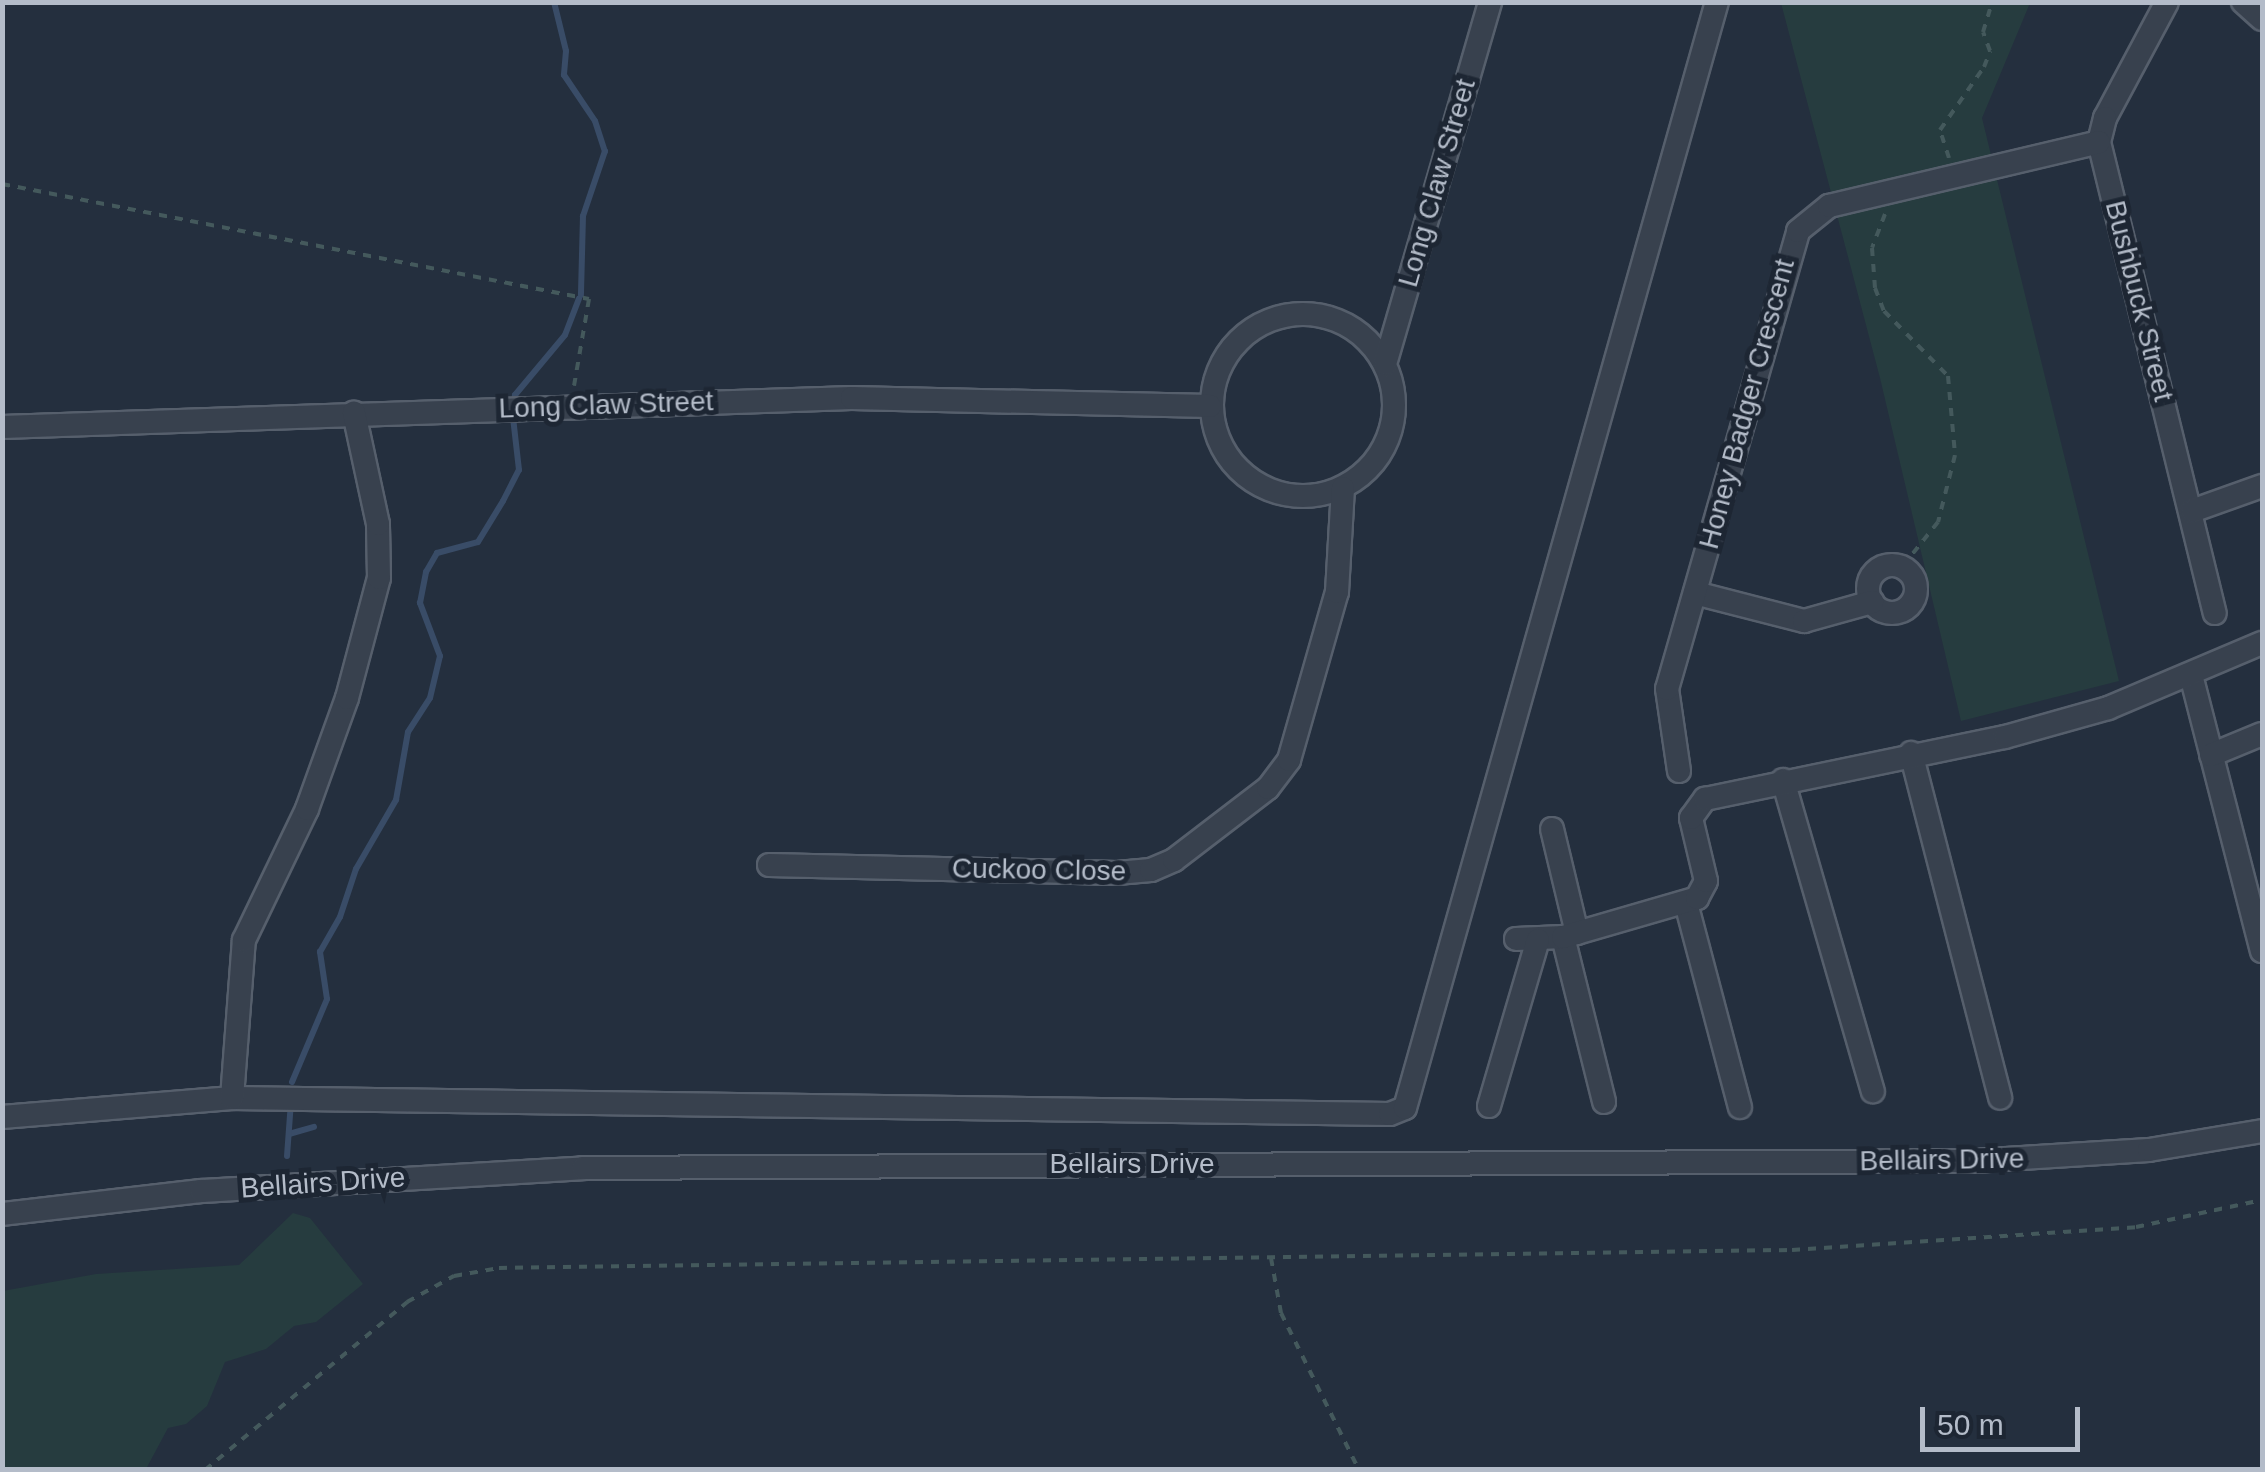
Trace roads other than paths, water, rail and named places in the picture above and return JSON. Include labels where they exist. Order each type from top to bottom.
[{"type":"street","name":"Long Claw Street","points":[[1385,364],[1490,2]]},
{"type":"street","points":[[2,1117],[232,1098],[1332,1113],[1405,1108],[1716,2]]},
{"type":"street","points":[[2098,142],[2104,118],[2167,2]]},
{"type":"street","points":[[2243,2],[2262,19]]},
{"type":"street","name":"Honey Badger Crescent","points":[[1679,770],[1666,700],[1792,244],[1822,209],[2098,142]]},
{"type":"street","name":"Bushbuck Street","points":[[2098,142],[2215,613]]},
{"type":"street","points":[[1312,314],[1342,322],[1385,364],[1395,410],[1380,456],[1343,488],[1314,496],[1283,495],[1254,483],[1231,462],[1216,436],[1210,406],[1216,376],[1230,349],[1281,316],[1312,314]]},
{"type":"street","name":"Long Claw Street","points":[[2,427],[852,398],[1210,406]]},
{"type":"street","points":[[232,1098],[242,1029],[237,983],[244,940],[307,809],[347,698],[378,578],[378,524],[354,413]]},
{"type":"street","points":[[2192,511],[2262,486]]},
{"type":"street","name":"Cuckoo Close","points":[[769,865],[1117,873],[1174,860],[1268,788],[1289,760],[1337,592],[1343,488]]},
{"type":"street","points":[[1695,594],[1804,621],[1872,602],[1892,613],[1913,601],[1914,578],[1902,567],[1874,573],[1872,602]]},
{"type":"street","points":[[1489,1106],[1528,940],[1570,935],[1686,903],[1706,886],[1691,818],[1696,805],[1783,780],[2006,737],[2191,676],[2262,643]]},
{"type":"street","points":[[2191,676],[2262,951]]},
{"type":"street","points":[[2211,755],[2262,734]]},
{"type":"street","points":[[1912,753],[2000,1098]]},
{"type":"street","points":[[1783,780],[1873,1091]]},
{"type":"street","points":[[1552,828],[1604,1102]]},
{"type":"street","points":[[1686,903],[1740,1107]]},
{"type":"street","name":"Bellairs Drive","points":[[2,1214],[219,1190],[583,1168],[1974,1161],[2149,1150],[2262,1132]]},
{"type":"waterway","points":[[554,2],[566,51],[564,75],[595,121],[605,151],[583,216],[581,295]]},
{"type":"waterway","points":[[514,404],[515,395],[565,335],[579,299]]},
{"type":"waterway","points":[[292,1082],[327,999],[320,952],[340,917],[356,869],[396,800],[408,732],[430,698],[440,656],[420,603],[426,572],[437,553],[478,542],[503,501],[519,470],[513,417]]},
{"type":"waterway","points":[[287,1156],[291,1102]]},
{"type":"waterway","points":[[289,1134],[314,1127]]}]
